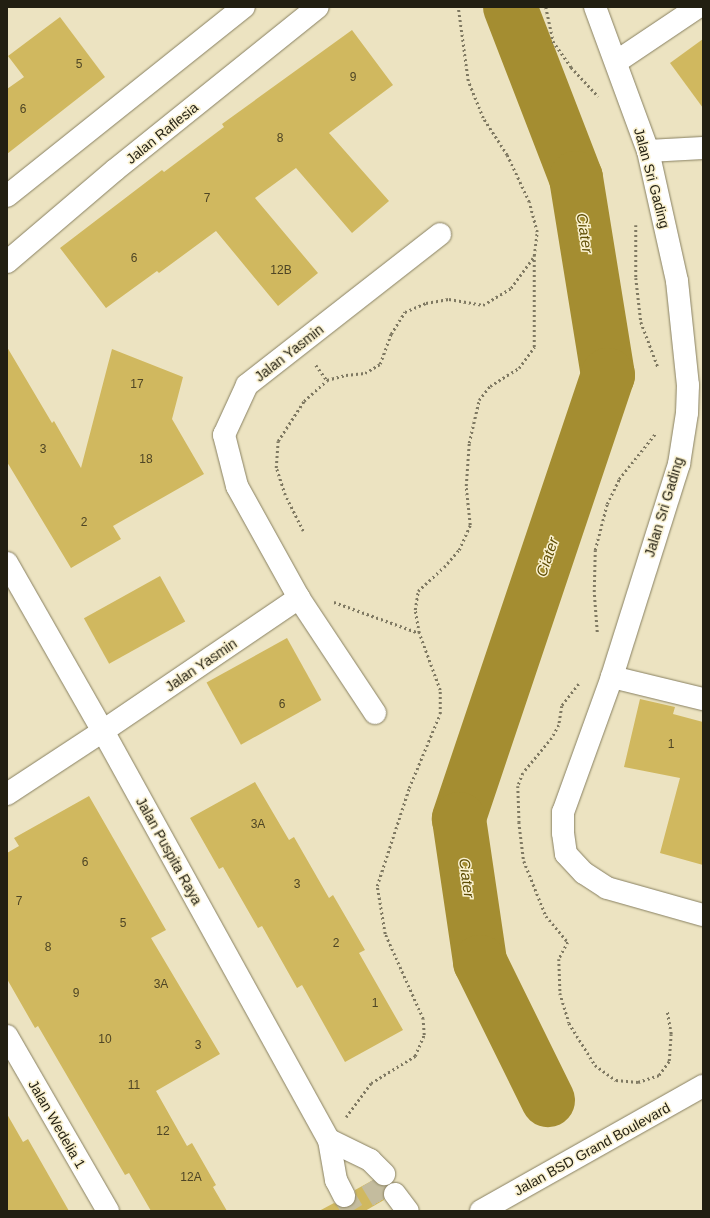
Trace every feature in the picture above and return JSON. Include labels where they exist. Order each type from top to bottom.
[{"type":"street","points":[[7,196],[244,7]]},
{"type":"street","name":"Jalan Raflesia","points":[[7,262],[121,165],[318,7]]},
{"type":"street","name":"Jalan Sri Gading","points":[[595,7],[648,151],[677,281],[688,385],[687,413],[679,464],[612,677],[563,812],[563,833],[566,854],[584,874],[607,888],[703,915]]},
{"type":"street","points":[[616,62],[698,7]]},
{"type":"street","points":[[648,151],[703,148]]},
{"type":"street","name":"Jalan Yasmin","points":[[375,713],[299,598],[237,486],[224,435],[247,385],[440,234]]},
{"type":"street","name":"Jalan Puspita Raya","points":[[7,563],[103,731],[329,1140]]},
{"type":"street","name":"Jalan Yasmin","points":[[7,794],[299,598]]},
{"type":"street","points":[[612,677],[703,699]]},
{"type":"street","name":"Jalan Wedelia 1","points":[[7,1036],[108,1211]]},
{"type":"street","name":"Jalan BSD Grand Boulevard","points":[[481,1211],[703,1086]]},
{"type":"street","points":[[339,1200],[328,1187],[326,1160],[329,1140],[370,1160],[378,1178]]},
{"type":"path","points":[[546,7],[553,41],[571,67],[602,101]]},
{"type":"path","points":[[636,223],[636,278],[641,322],[660,370]]},
{"type":"path","points":[[329,1140],[371,1083],[416,1056],[424,1035],[424,1018],[385,934],[377,886],[408,788],[440,714],[440,690],[419,633],[416,610],[418,591],[444,567],[459,550],[470,525],[466,486],[469,443],[479,400],[490,386],[519,368],[534,347],[534,256]]},
{"type":"path","points":[[595,638],[597,632],[594,592],[595,550],[607,504],[619,479],[658,431]]},
{"type":"path","points":[[299,598],[317,595],[419,633]]},
{"type":"path","points":[[581,680],[578,687],[562,706],[559,725],[552,738],[523,773],[518,786],[519,822],[524,861],[546,916],[568,942],[559,959],[560,993],[569,1023],[595,1065],[616,1080],[638,1082],[659,1075],[669,1061],[672,1034],[666,1011]]},
{"type":"building","points":[[60,17],[105,77],[7,154],[7,89],[24,77],[8,56]]},
{"type":"building","points":[[352,30],[393,85],[329,133],[389,201],[352,233],[296,168],[255,198],[318,273],[278,306],[216,231],[159,273],[157,271],[106,308],[60,248],[162,170],[164,172],[224,127],[222,124]]},
{"type":"building","points":[[703,39],[703,108],[670,63]]},
{"type":"building","points":[[7,347],[52,423],[54,421],[81,468],[112,349],[183,377],[172,419],[204,474],[113,526],[121,539],[71,568],[7,462]]},
{"type":"building","points":[[160,576],[185,621],[109,664],[84,618]]},
{"type":"building","points":[[287,638],[321,700],[241,745],[207,683]]},
{"type":"building","points":[[640,699],[675,707],[673,714],[703,722],[703,865],[660,853],[680,778],[624,767]]},
{"type":"building","points":[[255,782],[289,840],[294,837],[329,898],[333,895],[365,950],[359,953],[403,1030],[345,1062],[302,985],[297,988],[262,926],[258,928],[223,867],[219,869],[190,818]]},
{"type":"building","points":[[89,796],[166,930],[151,938],[220,1054],[156,1091],[187,1146],[192,1143],[216,1185],[213,1187],[227,1211],[151,1211],[129,1173],[125,1175],[38,1026],[35,1028],[7,979],[7,853],[19,846],[14,838]]},
{"type":"building","points":[[7,1114],[23,1142],[28,1139],[69,1211],[7,1211]]},
{"type":"building","points":[[373,1180],[380,1186],[386,1186],[383,1195],[384,1200],[365,1211],[319,1211],[334,1203],[343,1208],[350,1207],[355,1203],[355,1190]]},
{"type":"waterway","name":"Ciater","points":[[510,7],[576,178],[608,375],[459,819],[480,962],[548,1100]]},
{"type":"tunnel","points":[[371,1181],[383,1201]]},
{"type":"tunnel","points":[[344,1196],[353,1211]]}]
